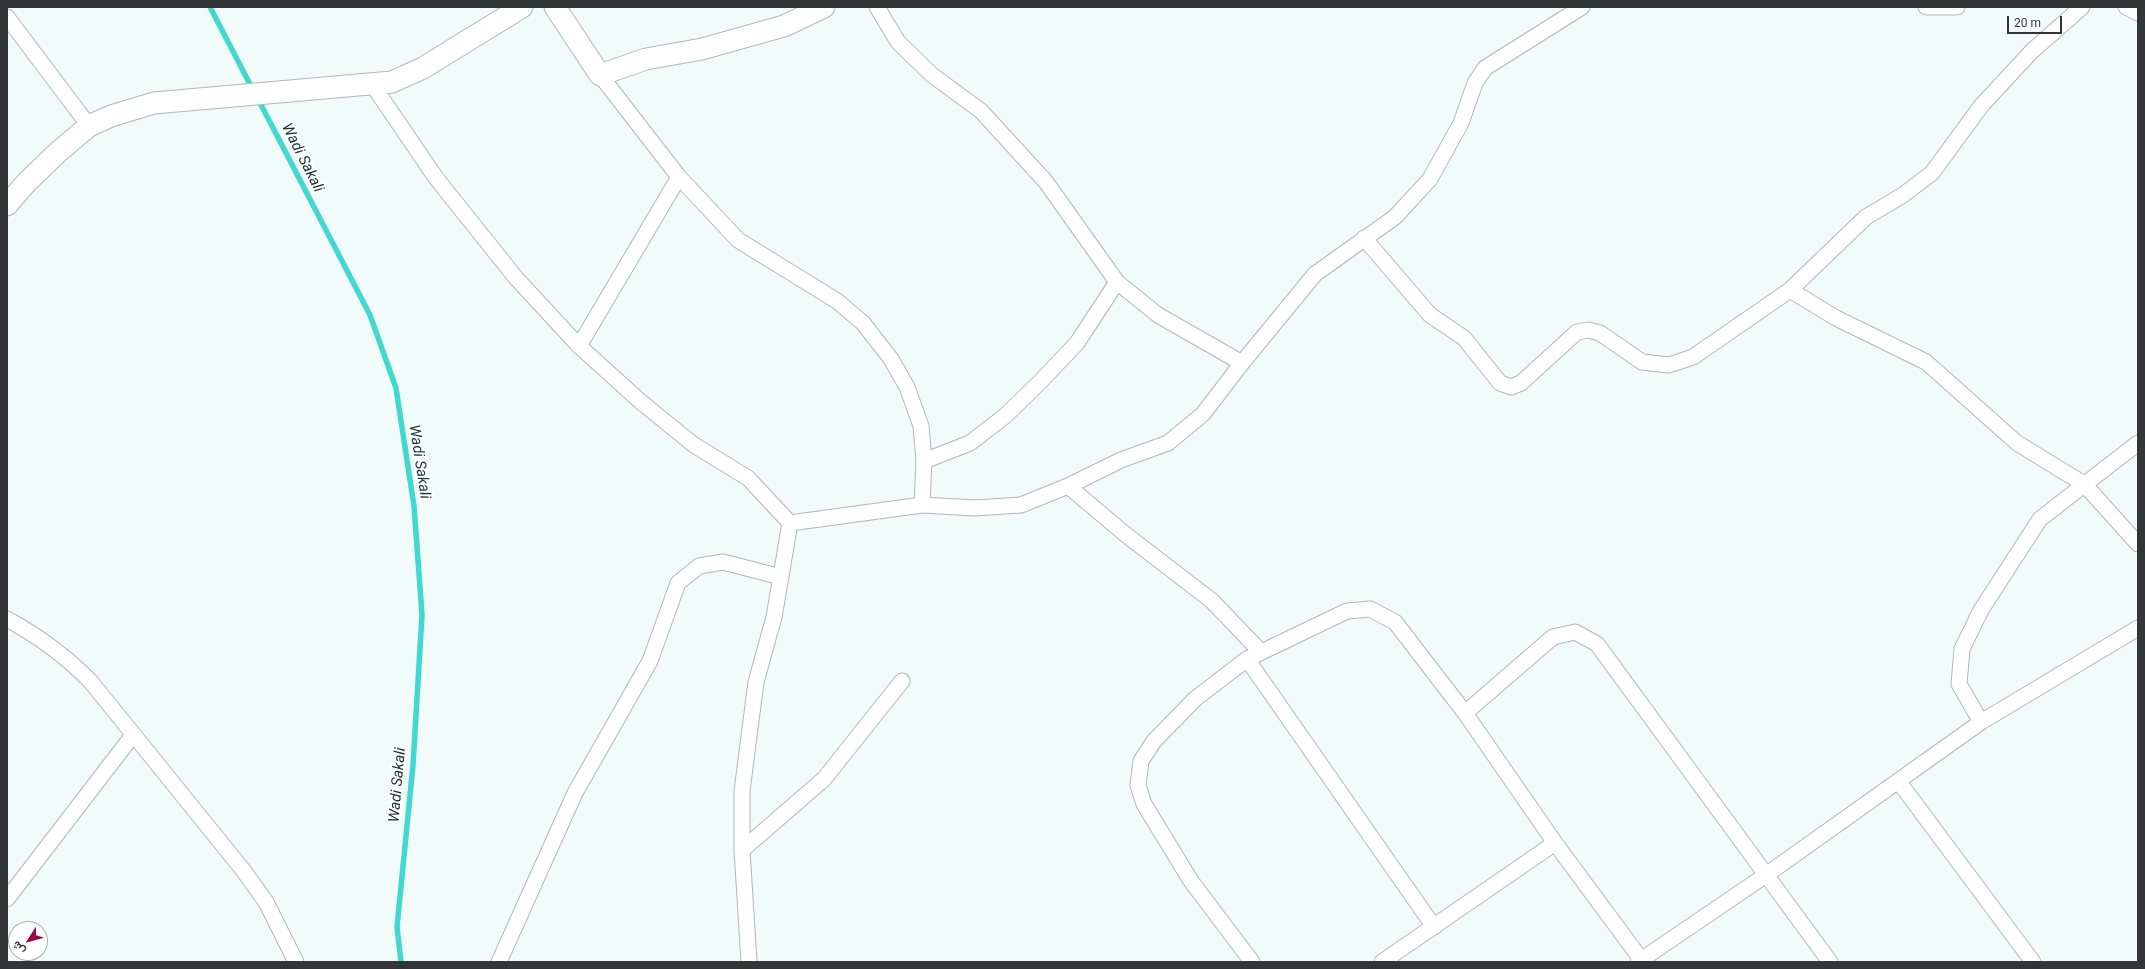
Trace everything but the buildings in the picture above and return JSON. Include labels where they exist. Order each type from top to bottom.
[{"type":"street","points":[[7,205],[26,183],[57,153],[89,126],[111,116],[154,103],[392,82],[423,68],[522,7]]},
{"type":"street","points":[[556,7],[600,75],[679,177],[738,240],[837,302],[863,324],[891,359],[907,387],[921,426],[924,461],[922,505]]},
{"type":"street","points":[[600,75],[646,59],[702,49],[784,26],[824,7]]},
{"type":"street","points":[[877,7],[898,42],[932,75],[981,111],[1046,182],[1117,282],[1158,316],[1242,363]]},
{"type":"street","points":[[790,523],[922,505],[974,508],[1021,505],[1068,486],[1121,460],[1168,443],[1203,414],[1242,363],[1315,274],[1395,216],[1430,179],[1461,123],[1475,83],[1486,68],[1582,7]]},
{"type":"street","points":[[1926,7],[1957,7]]},
{"type":"street","points":[[1364,238],[1430,315],[1464,338],[1500,383],[1511,387],[1521,383],[1577,332],[1588,330],[1600,333],[1642,362],[1668,365],[1693,358],[1790,290],[1866,217],[1903,195],[1932,173],[1986,101],[2032,51],[2082,7]]},
{"type":"street","points":[[2126,7],[2138,13]]},
{"type":"street","points":[[7,17],[89,126]]},
{"type":"street","points":[[372,84],[436,178],[516,278],[579,346],[641,402],[694,445],[748,478],[790,523]]},
{"type":"street","points":[[579,346],[679,177]]},
{"type":"street","points":[[924,461],[970,443],[1005,416],[1077,343],[1117,282]]},
{"type":"street","points":[[1790,290],[1836,318],[1926,362],[2017,443],[2084,484],[2138,544]]},
{"type":"street","points":[[1981,722],[1959,684],[1962,649],[1981,610],[2040,520],[2138,443]]},
{"type":"street","points":[[1068,486],[1125,534],[1212,601],[1260,651]]},
{"type":"street","points":[[749,962],[742,850],[742,791],[756,682],[774,617],[790,523]]},
{"type":"street","points":[[499,962],[575,793],[650,661],[678,584],[699,566],[723,562],[781,576]]},
{"type":"street","points":[[1252,962],[1190,881],[1144,804],[1138,786],[1141,761],[1154,741],[1195,699],[1247,659],[1260,651],[1347,611],[1370,608],[1395,622],[1465,713],[1555,843],[1641,961],[1899,782],[1981,722],[2138,628]]},
{"type":"street","points":[[7,619],[36,636],[76,666],[243,870],[266,902],[296,962]]},
{"type":"street","points":[[1465,713],[1553,637],[1575,632],[1598,644],[1830,962]]},
{"type":"street","points":[[1247,659],[1434,927]]},
{"type":"street","points":[[742,850],[824,779],[902,682]]},
{"type":"street","points":[[7,899],[133,734]]},
{"type":"street","points":[[1899,782],[2033,962]]},
{"type":"street","points":[[1382,962],[1555,843]]},
{"type":"waterway","name":"Wadi Sakali","points":[[210,7],[253,90]]},
{"type":"waterway","name":"Wadi Sakali","points":[[257,97],[370,315],[396,388],[414,506],[422,615],[413,765],[397,927],[401,962]]}]
